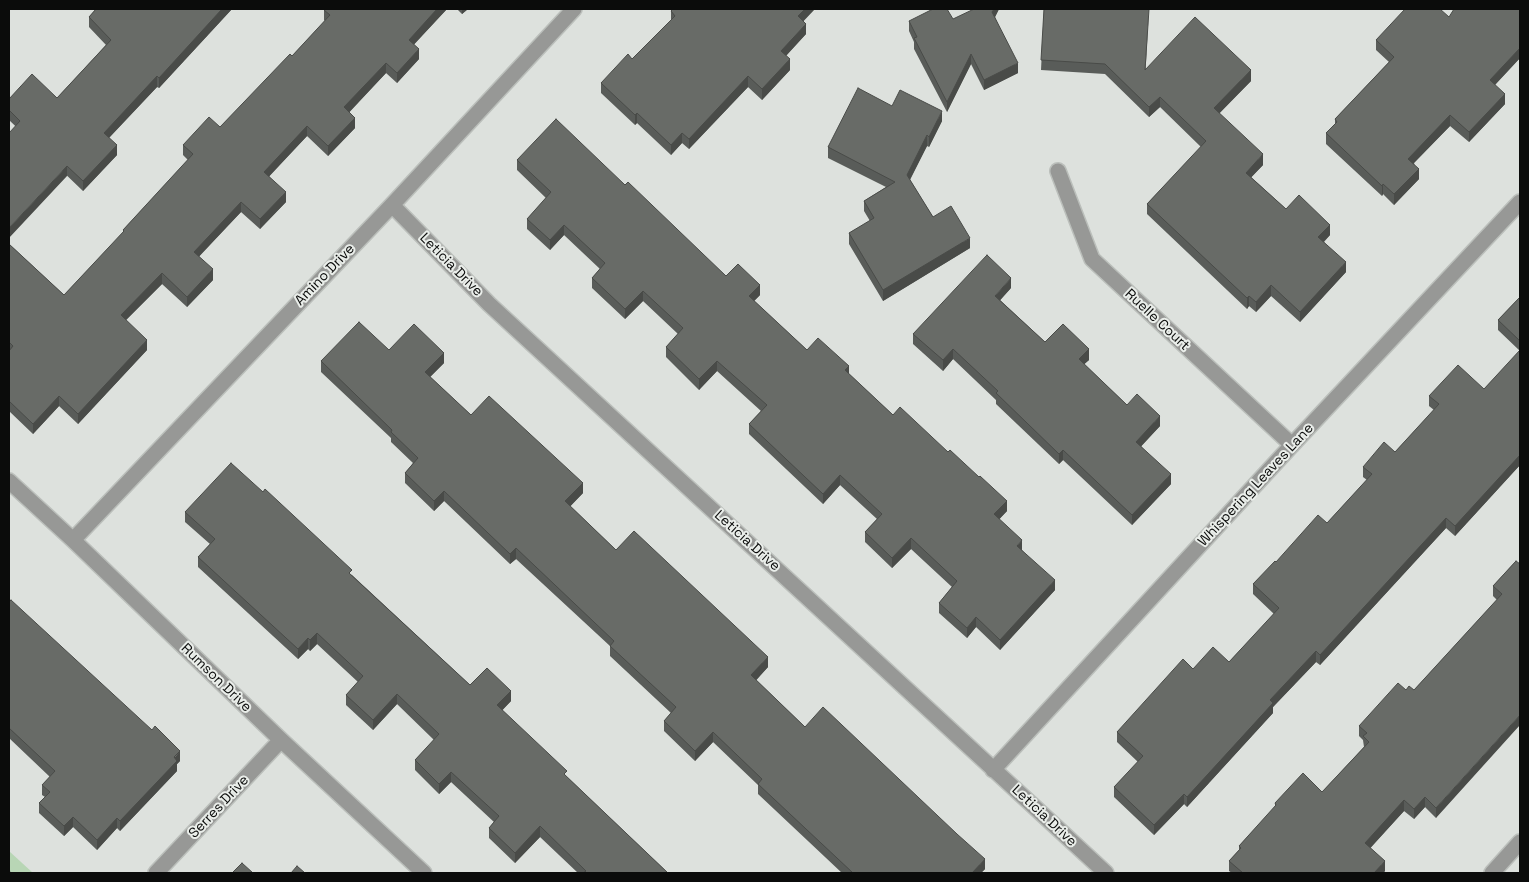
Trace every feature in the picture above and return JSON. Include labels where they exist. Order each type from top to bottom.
[{"type":"street","name":"Amino Drive","points":[[73,540],[392,205],[574,9]]},
{"type":"street","name":"Ruelle Court","points":[[1058,171],[1092,260],[1292,445]]},
{"type":"street","name":"Whispering Leaves Lane","points":[[993,770],[1292,445],[1520,202]]},
{"type":"street","name":"Leticia Drive","points":[[392,205],[489,304],[1106,873]]},
{"type":"street","name":"Rumson Drive","points":[[9,481],[281,740],[424,873]]},
{"type":"street","name":"Serres Drive","points":[[156,873],[281,740]]},
{"type":"street","points":[[1492,873],[1520,842]]},
{"type":"green space","points":[[9,851],[33,873],[9,873]]},
{"type":"building","points":[[96,9],[222,9],[159,78],[157,76],[104,133],[117,145],[83,181],[67,166],[9,228],[9,133],[20,121],[9,110],[9,99],[32,74],[57,98],[111,40],[89,17]]},
{"type":"building","points":[[324,9],[437,9],[409,40],[419,49],[397,73],[386,63],[344,107],[355,118],[328,146],[307,126],[264,172],[286,192],[260,219],[241,202],[194,252],[213,269],[187,297],[162,273],[121,315],[147,340],[78,414],[59,396],[33,424],[9,401],[9,351],[13,346],[9,342],[9,244],[64,295],[193,154],[183,145],[209,117],[220,127],[290,54],[292,56],[330,15]]},
{"type":"building","points":[[673,9],[805,9],[798,16],[806,24],[781,51],[790,59],[762,89],[748,76],[689,139],[682,133],[671,145],[601,83],[628,54],[632,59],[675,16],[671,11]]},
{"type":"building","points":[[933,9],[947,9],[953,19],[974,9],[994,9],[992,12],[1018,63],[984,80],[971,54],[947,102],[914,38],[917,37],[909,21]]},
{"type":"building","points":[[1044,9],[1149,9],[1145,70],[1195,17],[1251,70],[1214,108],[1263,154],[1246,173],[1286,209],[1299,195],[1330,225],[1318,237],[1346,262],[1300,312],[1271,285],[1256,302],[1249,296],[1247,298],[1147,204],[1206,141],[1160,97],[1149,107],[1105,64],[1041,60]]},
{"type":"building","points":[[1405,9],[1440,9],[1449,17],[1454,9],[1520,9],[1520,48],[1490,80],[1505,94],[1469,132],[1450,115],[1408,159],[1419,169],[1394,194],[1383,184],[1382,186],[1326,133],[1337,122],[1335,119],[1394,57],[1376,40]]},
{"type":"building","points":[[858,88],[892,106],[900,90],[942,111],[929,137],[927,135],[907,175],[933,217],[951,206],[970,238],[883,290],[849,233],[874,218],[864,201],[895,182],[828,147]]},
{"type":"building","points":[[556,119],[625,185],[628,182],[726,276],[738,264],[760,285],[749,296],[807,350],[818,338],[849,366],[845,370],[893,415],[900,407],[948,452],[950,450],[1007,501],[994,514],[1022,540],[1017,546],[1055,580],[1000,640],[976,617],[967,628],[939,603],[957,581],[911,538],[892,558],[865,532],[882,514],[840,475],[823,494],[749,424],[767,405],[717,361],[699,379],[666,347],[683,328],[643,291],[625,309],[592,278],[605,263],[564,225],[550,240],[527,219],[551,192],[517,160]]},
{"type":"building","points":[[987,255],[1011,278],[995,296],[1045,342],[1063,324],[1089,349],[1079,359],[1127,405],[1137,394],[1160,416],[1136,442],[1171,474],[1132,515],[1063,450],[1059,454],[996,393],[998,391],[953,349],[943,360],[913,334]]},
{"type":"building","points":[[1520,297],[1520,341],[1498,320]]},
{"type":"building","points":[[359,322],[389,350],[414,324],[444,353],[425,372],[471,415],[489,396],[583,483],[565,501],[616,550],[634,531],[768,657],[751,675],[805,727],[823,707],[985,859],[972,873],[853,873],[758,784],[762,779],[713,732],[695,751],[664,721],[676,707],[610,646],[614,641],[516,548],[510,554],[444,491],[434,501],[405,473],[418,458],[321,361]]},
{"type":"building","points":[[1520,350],[1520,455],[1455,526],[1446,518],[1320,655],[1316,651],[1270,700],[1273,703],[1187,797],[1184,794],[1154,825],[1114,787],[1143,756],[1117,732],[1183,659],[1193,669],[1213,647],[1229,662],[1279,608],[1253,584],[1276,562],[1318,515],[1327,523],[1372,474],[1363,467],[1384,442],[1395,452],[1439,404],[1429,396],[1458,365],[1484,389]]},
{"type":"building","points":[[231,463],[263,492],[265,489],[352,570],[349,573],[470,685],[487,668],[511,691],[497,705],[567,771],[564,774],[668,873],[583,873],[586,871],[540,826],[515,853],[489,828],[499,816],[451,772],[439,784],[415,760],[439,734],[397,694],[373,720],[346,695],[363,676],[317,633],[310,640],[308,638],[298,649],[198,557],[215,539],[185,512]]},
{"type":"building","points":[[1516,561],[1520,564],[1520,715],[1436,808],[1425,797],[1414,809],[1404,800],[1365,843],[1385,861],[1374,873],[1243,873],[1229,861],[1241,848],[1239,846],[1276,805],[1275,803],[1303,773],[1322,792],[1369,742],[1363,736],[1367,733],[1359,726],[1398,683],[1406,690],[1409,686],[1414,690],[1502,594],[1493,586]]},
{"type":"building","points":[[11,600],[152,730],[155,726],[180,751],[174,757],[177,761],[120,821],[117,818],[97,840],[73,817],[64,826],[39,803],[50,792],[42,785],[55,771],[9,728],[9,602]]},
{"type":"building","points":[[242,863],[253,873],[232,873]]},
{"type":"building","points":[[297,866],[305,873],[291,873]]}]
